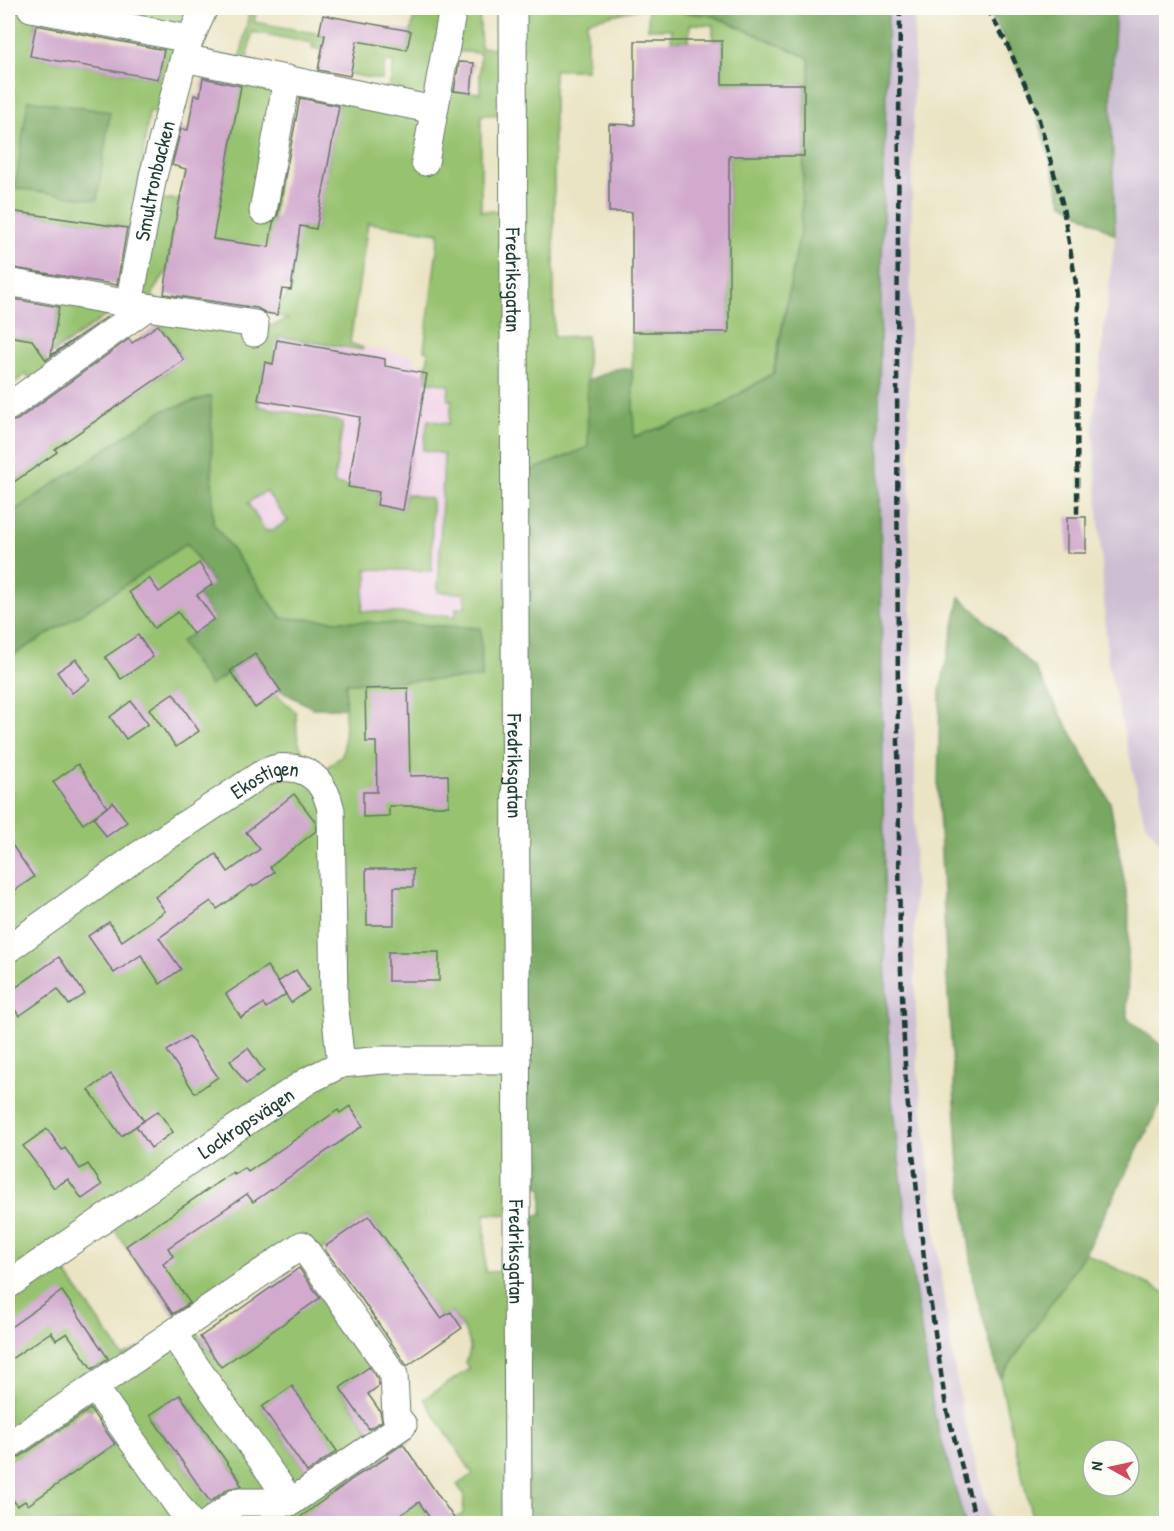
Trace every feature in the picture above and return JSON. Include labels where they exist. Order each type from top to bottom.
[{"type":"street","points":[[31,8],[288,79],[434,110]]},
{"type":"street","name":"Smultronbacken","points":[[138,306],[153,176],[186,49],[204,8]]},
{"type":"street","points":[[425,162],[453,8]]},
{"type":"street","name":"Fredriksgatan","points":[[513,8],[518,1524]]},
{"type":"street","points":[[263,211],[288,79]]},
{"type":"street","points":[[8,282],[138,306],[255,324],[254,333]]},
{"type":"street","points":[[8,407],[138,306]]},
{"type":"street","name":"Ekostigen","points":[[8,949],[104,879],[260,775],[280,767],[299,769],[310,774],[322,784],[328,795],[331,810],[334,1000],[341,1064]]},
{"type":"street","name":"Lockropsvägen","points":[[8,1285],[235,1129],[309,1080],[341,1064],[383,1060],[517,1060]]},
{"type":"street","points":[[8,1443],[12,1443],[95,1388],[302,1245],[394,1375],[396,1416],[403,1425],[291,1502],[237,1502],[207,1524]]},
{"type":"street","points":[[173,1334],[291,1502]]},
{"type":"street","points":[[95,1388],[190,1524]]},
{"type":"shaded area","points":[[888,8],[915,8],[909,390],[910,580],[915,757],[914,954],[918,1069],[940,1268],[952,1353],[963,1415],[992,1523],[965,1523],[934,1413],[911,1263],[892,1100],[885,959],[879,393]]},
{"type":"shaded area","points":[[1116,8],[1166,8],[1166,850],[1145,823],[1108,663],[1093,426],[1115,235],[1111,93]]},
{"type":"shaded area","points":[[255,324],[345,344],[414,356],[413,363],[426,365],[429,351],[481,355],[481,628],[282,618],[211,396]]},
{"type":"green space","points":[[8,8],[38,9],[31,56],[158,79],[165,41],[187,46],[169,115],[149,112],[133,229],[10,211],[8,228]]},
{"type":"green space","points":[[65,8],[204,8],[189,39]]},
{"type":"green space","points":[[250,8],[257,8],[254,22],[407,50],[416,8],[479,8],[481,48],[524,46],[513,8],[646,8],[714,16],[809,58],[809,84],[722,84],[722,41],[713,41],[713,25],[690,24],[689,41],[671,41],[672,29],[648,29],[648,9],[638,9],[587,21],[587,70],[554,70],[554,337],[587,336],[588,447],[514,478],[516,1215],[485,1214],[485,1272],[516,1271],[518,1523],[454,1523],[454,1519],[463,1514],[464,1494],[457,1485],[473,1474],[424,1399],[469,1369],[465,1362],[469,1355],[469,1342],[464,1329],[451,1312],[441,1318],[369,1216],[311,1258],[383,1358],[340,1388],[377,1442],[403,1425],[413,1439],[292,1523],[267,1523],[256,1508],[233,1523],[8,1523],[8,1492],[17,1506],[63,1481],[115,1444],[113,1440],[120,1435],[99,1405],[90,1411],[87,1407],[72,1418],[75,1422],[55,1435],[53,1431],[38,1441],[40,1446],[21,1459],[18,1455],[8,1462],[8,658],[54,631],[187,543],[213,584],[214,619],[201,629],[255,708],[276,694],[296,712],[300,746],[308,758],[324,770],[342,755],[346,683],[482,678],[481,628],[282,618],[213,523],[210,396],[162,411],[8,515],[8,486],[56,452],[32,416],[77,434],[184,360],[160,324],[145,309],[129,304],[148,199],[180,199],[219,206],[242,78],[238,69]],"holes":[[[252,32],[313,43],[312,48],[321,50],[319,69],[382,80],[385,62],[394,63],[387,99],[340,100],[316,229],[273,221],[287,79],[245,70]],[[453,51],[480,53],[480,93],[438,89]],[[513,114],[514,211],[481,211],[481,115]],[[368,223],[439,233],[424,350],[429,352],[425,373],[427,374],[426,381],[449,385],[448,400],[452,400],[449,424],[428,420],[423,450],[444,454],[438,592],[465,593],[465,608],[456,608],[456,616],[362,611],[364,591],[368,580],[366,569],[432,571],[432,499],[406,494],[403,510],[377,505],[379,492],[334,484],[343,422],[258,406],[265,363],[273,364],[279,337],[362,350],[363,348],[350,343]],[[173,233],[296,252],[291,290],[279,306],[277,315],[288,319],[272,326],[152,299],[154,290],[167,271]],[[266,491],[288,521],[273,530],[265,531],[248,503]],[[106,1218],[183,1327],[123,1356],[53,1254]],[[294,1251],[323,1295],[221,1366],[190,1323]],[[292,1387],[339,1455],[310,1476],[262,1407]],[[181,1395],[240,1480],[210,1501],[150,1416]]]},
{"type":"green space","points":[[646,8],[888,8],[879,393],[885,959],[892,1100],[911,1263],[934,1413],[965,1523],[518,1523],[516,1215],[542,1215],[542,1187],[516,1186],[514,478],[588,447],[587,381],[615,369],[632,369],[634,437],[715,409],[774,373],[801,227],[804,84],[809,84],[809,58],[714,16]]},
{"type":"green space","points":[[987,8],[1116,8],[1111,93],[1115,235],[1062,202],[1036,109],[1006,42]]},
{"type":"green space","points":[[28,100],[110,112],[97,200],[15,188]]},
{"type":"green space","points":[[729,156],[804,156],[801,227],[773,373],[715,409],[633,437],[632,332],[729,332]]},
{"type":"green space","points":[[60,302],[110,313],[45,358],[55,373],[36,387],[26,374],[8,388],[8,336],[53,343]]},
{"type":"green space","points":[[211,396],[213,523],[281,618],[481,628],[482,678],[346,683],[345,708],[313,708],[281,691],[255,654],[210,686],[180,642],[214,619],[197,595],[213,583],[187,543],[54,631],[8,658],[8,515],[162,411]]},
{"type":"green space","points":[[960,597],[1034,667],[1110,802],[1129,907],[1127,1018],[1166,1049],[1165,1096],[1085,1253],[1000,1379],[975,1289],[959,1166],[947,978],[938,789],[940,691]]},
{"type":"green space","points":[[1085,1253],[1166,1293],[1166,1523],[1033,1523],[1000,1379]]},
{"type":"green space","points":[[419,1502],[434,1524],[388,1524]]},
{"type":"building","points":[[323,15],[411,31],[407,50],[357,41],[350,76],[318,70],[325,35],[319,34]]},
{"type":"building","points":[[36,25],[164,50],[158,79],[30,56]]},
{"type":"building","points":[[635,41],[722,41],[722,84],[804,84],[804,156],[729,156],[729,332],[632,332],[632,212],[609,212],[609,124],[635,125]]},
{"type":"building","points":[[459,62],[474,63],[471,93],[454,91]]},
{"type":"building","points":[[203,78],[241,86],[213,239],[269,247],[273,223],[278,214],[300,98],[339,106],[316,229],[300,226],[291,290],[282,289],[277,315],[257,308],[164,294],[186,169],[172,165],[181,129],[188,130],[194,95],[200,96]]},
{"type":"building","points":[[10,211],[127,228],[117,285],[8,267]]},
{"type":"building","points":[[8,298],[59,307],[51,355],[108,316],[46,360],[32,340],[8,336]]},
{"type":"building","points":[[158,325],[184,360],[55,449],[57,452],[8,486],[8,422],[17,420],[129,339],[132,343]]},
{"type":"building","points":[[277,340],[385,359],[385,366],[427,374],[403,510],[377,505],[379,492],[348,487],[360,417],[258,400],[265,362],[273,364]]},
{"type":"building","points":[[1067,517],[1086,517],[1086,553],[1067,553]]},
{"type":"building","points":[[199,563],[213,584],[197,595],[214,619],[193,634],[178,612],[154,628],[129,592],[149,578],[159,592]]},
{"type":"building","points":[[138,635],[153,657],[121,679],[105,657]]},
{"type":"building","points":[[255,654],[281,691],[255,708],[230,671]]},
{"type":"building","points":[[76,659],[90,680],[72,693],[57,672]]},
{"type":"building","points":[[408,688],[410,776],[448,775],[449,806],[389,806],[389,816],[363,817],[363,792],[377,792],[376,742],[366,742],[365,689]]},
{"type":"building","points":[[173,693],[199,731],[176,747],[149,709]]},
{"type":"building","points":[[131,701],[148,724],[126,739],[110,717]]},
{"type":"building","points":[[78,764],[107,807],[83,824],[53,782]]},
{"type":"building","points":[[294,794],[315,821],[316,831],[270,867],[274,872],[253,887],[252,885],[217,909],[211,901],[159,938],[181,969],[160,984],[141,955],[114,973],[88,936],[109,922],[122,941],[165,911],[155,897],[216,854],[228,872],[260,849],[246,832]]},
{"type":"building","points":[[113,802],[127,822],[106,837],[94,818]]},
{"type":"building","points":[[8,839],[34,877],[8,895]]},
{"type":"building","points":[[366,869],[413,869],[413,887],[394,887],[394,925],[367,925]]},
{"type":"building","points":[[388,952],[439,952],[439,981],[388,981]]},
{"type":"building","points":[[59,957],[85,994],[69,1005],[58,989],[19,1016],[8,999],[8,993]]},
{"type":"building","points":[[267,966],[286,994],[266,1008],[263,1004],[241,1018],[226,994]]},
{"type":"building","points":[[296,970],[309,990],[291,1003],[278,982]]},
{"type":"building","points":[[189,1036],[218,1077],[195,1093],[167,1051]]},
{"type":"building","points":[[248,1048],[264,1071],[246,1084],[230,1061]]},
{"type":"building","points":[[111,1074],[144,1121],[121,1136],[89,1090]]},
{"type":"building","points":[[350,1106],[363,1126],[253,1202],[247,1194],[168,1248],[173,1256],[163,1264],[190,1303],[173,1314],[126,1246],[233,1172],[234,1175],[245,1168],[248,1172],[338,1110],[340,1113]]},
{"type":"building","points":[[158,1111],[173,1132],[151,1148],[136,1126]]},
{"type":"building","points":[[47,1129],[80,1169],[88,1164],[102,1185],[82,1199],[68,1179],[54,1188],[23,1146]]},
{"type":"building","points":[[369,1216],[441,1318],[451,1312],[462,1328],[407,1366],[325,1250],[326,1246]]},
{"type":"building","points":[[299,1268],[320,1298],[221,1367],[200,1337]]},
{"type":"building","points":[[62,1291],[108,1358],[92,1369],[67,1333],[56,1340],[51,1332],[8,1361],[8,1329]]},
{"type":"building","points":[[369,1367],[378,1380],[379,1386],[368,1394],[380,1411],[382,1421],[369,1429],[340,1388]]},
{"type":"building","points":[[292,1386],[337,1451],[307,1472],[262,1407]]},
{"type":"building","points":[[180,1395],[242,1486],[228,1489],[210,1502],[150,1415]]},
{"type":"building","points":[[90,1409],[115,1444],[28,1505],[25,1501],[17,1506],[8,1492],[8,1463]]},
{"type":"building","points":[[403,1444],[458,1524],[434,1524],[419,1502],[388,1524],[291,1524],[355,1477],[388,1457],[387,1455]]},
{"type":"railway","points":[[900,8],[897,349],[898,740],[900,948],[906,1087],[924,1258],[946,1407],[977,1524]]},
{"type":"railway","points":[[987,8],[1006,42],[1036,109],[1062,202],[1078,295],[1077,517]]}]
